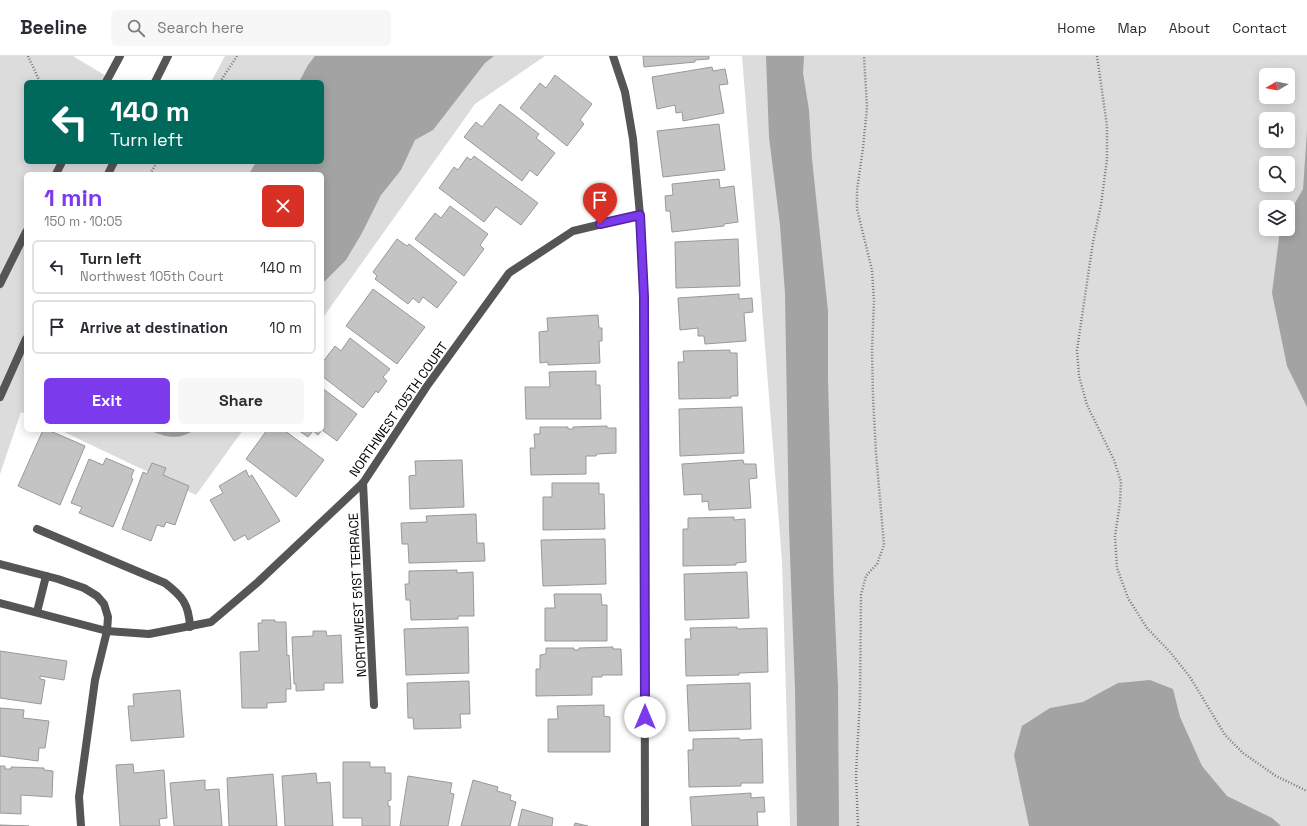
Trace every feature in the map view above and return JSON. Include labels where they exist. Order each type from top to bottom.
[{"type":"street","points":[[107,80],[120,56]]},
{"type":"street","points":[[156,80],[168,56]]},
{"type":"street","points":[[613,56],[625,92],[632,131],[640,215],[644,297],[645,826]]},
{"type":"street","name":"NORTHWEST 105TH COURT","points":[[0,603],[107,631],[149,634],[211,622],[258,582],[363,483],[427,386],[509,273],[573,230],[640,215]]},
{"type":"street","points":[[0,284],[24,236]]},
{"type":"street","points":[[0,397],[24,343]]},
{"type":"street","name":"NORTHWEST 51ST TERRACE","points":[[363,483],[374,705]]},
{"type":"street","points":[[37,529],[165,583],[180,594],[189,613],[190,627]]},
{"type":"street","points":[[0,564],[58,579],[84,588],[97,596],[104,604],[108,617],[107,631],[94,680],[79,797],[81,826]]},
{"type":"street","points":[[37,612],[46,576]]},
{"type":"path","points":[[28,56],[39,80]]},
{"type":"path","points":[[221,80],[237,56]]},
{"type":"path","points":[[858,826],[856,774],[860,699],[861,595],[866,576],[877,564],[884,545],[873,397],[874,301],[872,270],[857,209],[857,190],[863,148],[866,108],[864,56]]},
{"type":"path","points":[[1097,56],[1107,126],[1107,159],[1101,205],[1093,242],[1077,350],[1080,376],[1087,405],[1114,460],[1121,482],[1120,503],[1115,536],[1116,568],[1128,598],[1147,628],[1170,652],[1190,677],[1225,735],[1243,753],[1276,776],[1307,791]]},
{"type":"shaded area","points":[[0,56],[73,56],[113,80],[24,80],[24,164],[324,164],[324,80],[212,80],[225,56],[545,56],[475,104],[324,316],[324,172],[24,172],[24,413],[21,412],[0,474]]},
{"type":"shaded area","points":[[315,56],[494,56],[485,63],[433,130],[415,140],[401,170],[381,195],[362,233],[346,260],[324,282],[324,172],[250,172],[255,164],[324,164],[324,80],[300,80]]},
{"type":"shaded area","points":[[742,56],[1307,56],[1307,826],[790,826],[782,561]]},
{"type":"shaded area","points":[[766,56],[804,56],[803,73],[809,110],[812,159],[828,311],[828,379],[838,687],[839,826],[797,826],[795,690],[789,528],[785,293],[780,225],[769,137]]},
{"type":"shaded area","points":[[1307,131],[1307,407],[1287,366],[1272,293],[1279,236],[1295,236],[1295,203],[1303,189]]},
{"type":"shaded area","points":[[64,432],[242,432],[196,495]]},
{"type":"shaded area","points":[[155,432],[190,432],[177,437]]},
{"type":"shaded area","points":[[1150,680],[1173,689],[1180,717],[1202,766],[1227,796],[1272,818],[1281,826],[1029,826],[1014,755],[1022,726],[1050,708],[1083,702],[1118,683]]},
{"type":"building","points":[[643,56],[709,56],[709,59],[695,60],[695,62],[644,67]]},
{"type":"building","points":[[712,67],[713,71],[725,69],[728,84],[719,85],[724,113],[683,121],[682,112],[676,113],[675,105],[657,109],[652,77]]},
{"type":"building","points":[[555,75],[592,104],[580,120],[584,124],[567,146],[520,108],[540,83],[546,88]]},
{"type":"building","points":[[500,104],[539,134],[536,138],[555,153],[537,176],[530,170],[522,181],[464,137],[476,122],[482,127]]},
{"type":"building","points":[[719,124],[725,170],[663,177],[657,131]]},
{"type":"building","points":[[474,156],[538,203],[521,225],[496,207],[484,222],[439,188],[454,167],[458,170],[467,157],[471,160]]},
{"type":"building","points":[[719,179],[720,188],[734,186],[738,222],[724,224],[724,226],[672,232],[670,211],[666,211],[665,196],[673,195],[672,184]]},
{"type":"building","points":[[450,206],[488,234],[480,245],[484,249],[464,276],[415,239],[435,213],[441,218]]},
{"type":"building","points":[[397,239],[407,246],[409,244],[457,282],[437,308],[423,297],[419,303],[413,298],[408,304],[375,279],[377,276],[373,272]]},
{"type":"building","points":[[738,239],[740,286],[676,288],[675,242]]},
{"type":"building","points":[[373,289],[425,327],[397,364],[346,326]]},
{"type":"building","points":[[739,294],[739,299],[752,298],[753,312],[744,313],[746,341],[705,344],[704,336],[698,336],[698,328],[680,330],[678,298]]},
{"type":"building","points":[[598,315],[599,328],[602,328],[602,341],[599,341],[600,363],[548,365],[548,362],[540,363],[539,332],[548,331],[547,318]]},
{"type":"building","points":[[350,338],[390,369],[383,377],[387,381],[378,393],[376,391],[363,408],[324,378],[324,360],[335,346],[341,351]]},
{"type":"building","points":[[730,350],[730,353],[737,353],[738,396],[731,396],[731,398],[679,399],[678,362],[684,362],[683,351]]},
{"type":"building","points":[[596,371],[596,385],[600,385],[601,419],[526,419],[525,387],[550,387],[549,372]]},
{"type":"building","points":[[324,389],[357,414],[337,441],[324,431]]},
{"type":"building","points":[[742,407],[744,453],[680,456],[679,409]]},
{"type":"building","points":[[607,426],[607,428],[616,428],[616,453],[586,456],[586,474],[531,475],[530,448],[535,448],[534,434],[540,434],[540,427],[568,427],[568,429],[573,429],[573,427]]},
{"type":"building","points":[[42,432],[53,432],[85,446],[60,505],[18,486]]},
{"type":"building","points":[[266,432],[287,432],[324,460],[296,497],[246,459]]},
{"type":"building","points":[[301,432],[312,432],[308,437]]},
{"type":"building","points":[[106,458],[134,470],[131,477],[133,479],[113,527],[79,513],[82,507],[71,503],[89,459],[103,465]]},
{"type":"building","points":[[462,460],[464,507],[410,509],[409,476],[416,475],[415,461]]},
{"type":"building","points":[[743,460],[744,464],[756,464],[757,478],[749,479],[751,508],[709,510],[708,501],[702,502],[702,494],[684,495],[682,464]]},
{"type":"building","points":[[152,463],[166,468],[163,475],[189,486],[175,525],[166,522],[164,527],[157,525],[151,541],[122,529],[143,472],[147,474]]},
{"type":"building","points":[[246,470],[249,477],[252,475],[280,521],[248,540],[245,535],[234,541],[210,500],[223,493],[219,486]]},
{"type":"building","points":[[552,483],[599,483],[599,494],[604,494],[605,529],[543,530],[543,497],[552,497]]},
{"type":"building","points":[[476,514],[477,543],[484,543],[485,561],[409,563],[408,544],[402,544],[401,523],[427,522],[426,516]]},
{"type":"building","points":[[734,517],[734,520],[745,519],[746,562],[736,563],[736,565],[683,566],[683,529],[688,529],[688,518]]},
{"type":"building","points":[[605,539],[606,584],[543,586],[541,540]]},
{"type":"building","points":[[457,570],[457,573],[473,572],[474,616],[458,616],[458,619],[411,620],[410,600],[406,600],[405,584],[409,584],[409,571]]},
{"type":"building","points":[[747,572],[749,618],[685,620],[684,574]]},
{"type":"building","points":[[554,594],[601,594],[602,605],[607,605],[607,641],[545,641],[545,608],[555,608]]},
{"type":"building","points":[[262,620],[286,622],[287,656],[289,655],[291,689],[286,689],[286,702],[267,703],[267,708],[242,708],[240,652],[259,651],[258,623],[262,623]]},
{"type":"building","points":[[468,627],[469,673],[406,675],[404,629]]},
{"type":"building","points":[[737,627],[737,629],[767,628],[768,672],[739,673],[739,675],[686,676],[685,639],[691,639],[690,628]]},
{"type":"building","points":[[313,631],[326,631],[327,636],[341,635],[343,683],[324,683],[324,690],[296,691],[296,684],[294,684],[292,637],[313,636]]},
{"type":"building","points":[[613,647],[613,649],[621,649],[622,675],[602,675],[602,677],[592,677],[592,695],[536,696],[536,669],[540,669],[540,655],[546,654],[546,648],[574,648],[574,650],[579,650],[579,648]]},
{"type":"building","points":[[0,651],[67,661],[64,680],[40,676],[40,679],[45,680],[41,704],[0,698]]},
{"type":"building","points":[[469,681],[470,714],[460,714],[461,728],[414,729],[413,718],[408,718],[407,683]]},
{"type":"building","points":[[750,683],[751,729],[689,731],[687,685]]},
{"type":"building","points":[[180,690],[184,737],[131,741],[128,706],[134,706],[133,694]]},
{"type":"building","points":[[604,705],[604,716],[610,717],[610,752],[548,752],[548,719],[558,719],[557,706]]},
{"type":"building","points":[[0,708],[24,710],[23,718],[49,721],[45,748],[39,748],[38,761],[0,756]]},
{"type":"building","points":[[739,738],[740,740],[762,739],[763,783],[741,783],[741,786],[689,787],[688,750],[693,750],[693,739]]},
{"type":"building","points":[[343,762],[370,762],[370,767],[385,767],[385,773],[391,773],[391,800],[388,801],[388,806],[390,806],[390,826],[362,826],[362,818],[343,818]]},
{"type":"building","points":[[133,764],[134,773],[164,770],[167,818],[159,819],[160,826],[120,826],[116,765]]},
{"type":"building","points":[[0,766],[5,766],[5,769],[11,769],[11,767],[44,768],[44,770],[53,771],[52,797],[21,795],[21,814],[0,813]]},
{"type":"building","points":[[316,773],[317,783],[330,782],[333,826],[285,826],[282,776]]},
{"type":"building","points":[[273,774],[277,826],[229,826],[227,778]]},
{"type":"building","points":[[408,776],[452,783],[450,793],[454,794],[448,826],[400,826]]},
{"type":"building","points":[[205,780],[205,790],[219,789],[222,826],[174,826],[170,783]]},
{"type":"building","points":[[473,780],[498,787],[497,791],[511,795],[510,800],[516,802],[510,826],[461,826]]},
{"type":"building","points":[[751,793],[751,798],[764,797],[765,812],[757,812],[758,826],[692,826],[690,797]]},
{"type":"building","points":[[522,809],[553,818],[552,826],[518,826]]},
{"type":"building","points":[[575,823],[588,826],[574,826]]},
{"type":"building","points":[[0,825],[29,826],[0,826]]},
{"type":"route","points":[[600,224],[640,215],[644,297],[645,717]]}]
